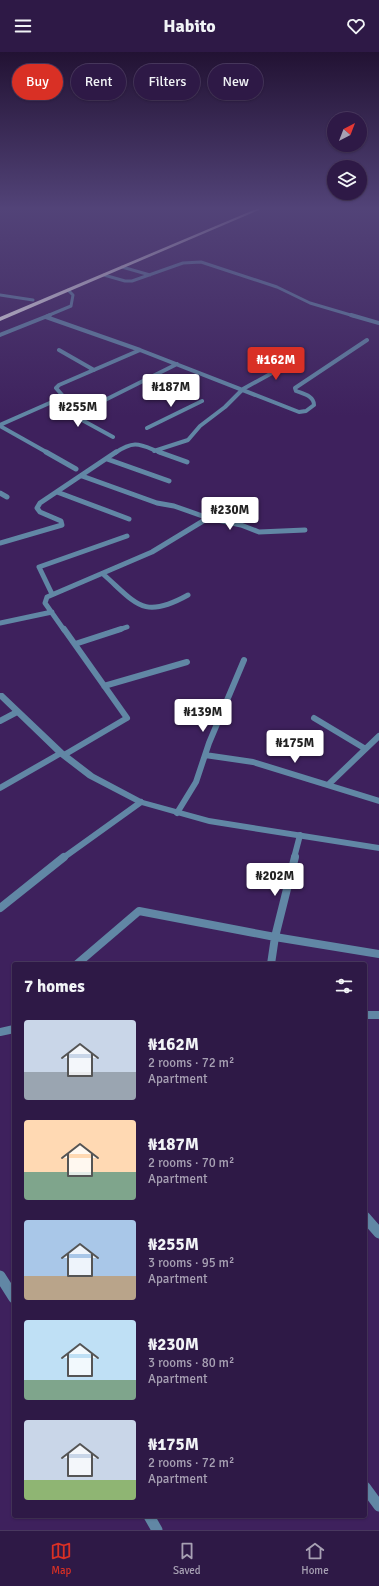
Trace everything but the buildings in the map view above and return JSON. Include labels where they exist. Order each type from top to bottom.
[{"type":"highway","points":[[0,313],[85,278]]},
{"type":"highway","points":[[0,318],[97,278]]},
{"type":"street","points":[[115,278],[129,282],[141,278]]},
{"type":"street","points":[[250,278],[277,287],[310,303],[379,323]]},
{"type":"street","points":[[0,335],[71,306],[73,295],[68,290]]},
{"type":"street","points":[[0,295],[33,300]]},
{"type":"street","points":[[46,317],[140,350],[299,412],[306,411],[314,405],[314,401],[310,397],[296,391],[295,388],[367,340]]},
{"type":"street","points":[[59,350],[94,370]]},
{"type":"street","points":[[0,425],[51,403],[63,396],[56,388],[140,350]]},
{"type":"street","points":[[154,451],[188,440],[200,426],[225,407],[243,389],[301,358]]},
{"type":"street","points":[[73,416],[177,364]]},
{"type":"street","points":[[147,428],[202,401]]},
{"type":"street","points":[[51,403],[113,437]]},
{"type":"street","points":[[0,425],[76,469]]},
{"type":"street","points":[[0,543],[62,525],[61,521],[40,512],[37,508],[40,503],[131,444],[187,462]]},
{"type":"street","points":[[107,459],[169,481]]},
{"type":"street","points":[[82,476],[157,503],[208,518],[241,525],[259,532],[305,530]]},
{"type":"street","points":[[57,492],[129,519]]},
{"type":"street","points":[[0,493],[7,498]]},
{"type":"street","points":[[0,788],[127,718],[45,603],[47,597],[152,552],[208,518]]},
{"type":"street","points":[[52,594],[40,572],[40,567],[127,536]]},
{"type":"street","points":[[103,574],[136,603],[146,608],[160,608],[188,595]]},
{"type":"street","points":[[0,623],[52,612]]},
{"type":"street","points":[[75,644],[127,627]]},
{"type":"street","points":[[177,813],[196,782],[205,755],[244,660]]},
{"type":"street","points":[[104,686],[187,662]]},
{"type":"street","points":[[0,695],[63,754],[91,776],[141,802],[209,821],[379,848]]},
{"type":"street","points":[[0,721],[17,712]]},
{"type":"street","points":[[314,718],[364,748]]},
{"type":"street","points":[[329,784],[364,748],[379,736]]},
{"type":"street","points":[[205,755],[253,762],[379,800]]},
{"type":"street","points":[[0,908],[67,855],[141,802]]},
{"type":"street","points":[[271,962],[275,937],[300,835]]},
{"type":"street","points":[[79,962],[139,911],[275,937],[379,954]]},
{"type":"street","points":[[367,1015],[379,1015]]},
{"type":"street","points":[[0,1032],[12,1029]]},
{"type":"street","points":[[367,1219],[379,1233]]},
{"type":"street","points":[[0,1276],[12,1295]]},
{"type":"street","points":[[367,1490],[379,1506]]},
{"type":"street","points":[[150,1518],[157,1530]]}]
